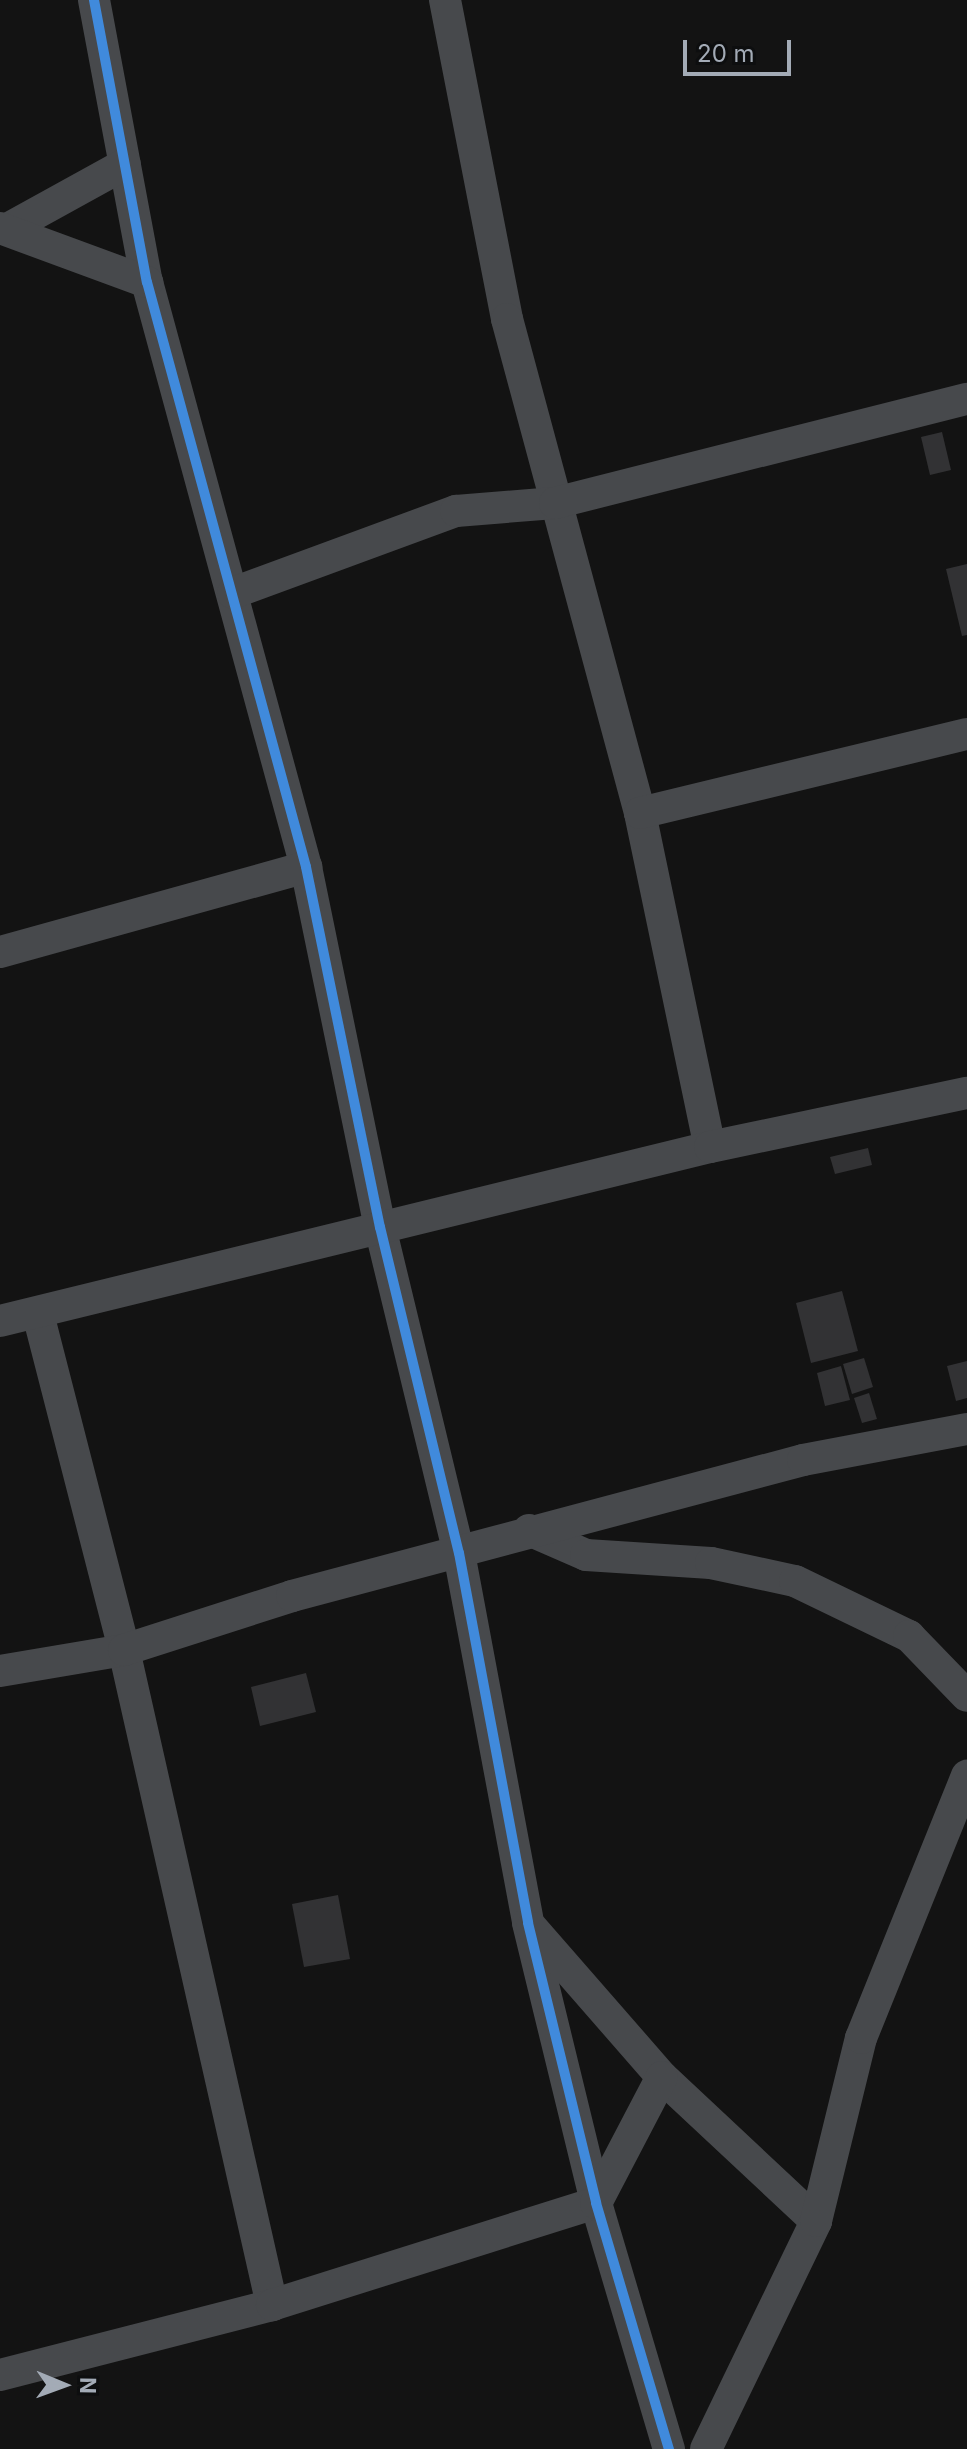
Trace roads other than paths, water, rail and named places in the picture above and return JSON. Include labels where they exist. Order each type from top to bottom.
[{"type":"street","points":[[94,0],[147,282],[306,867],[380,1227],[459,1553],[528,1923],[596,2203],[669,2449]]},
{"type":"street","points":[[445,0],[484,218],[555,503],[640,813],[710,1147]]},
{"type":"street","points":[[6,228],[125,164]]},
{"type":"street","points":[[6,228],[147,282]]},
{"type":"street","points":[[233,593],[456,511],[555,503],[967,399]]},
{"type":"street","points":[[640,813],[967,734]]},
{"type":"street","points":[[0,952],[95,920],[306,867]]},
{"type":"street","points":[[0,1321],[710,1147],[967,1093]]},
{"type":"street","points":[[38,1314],[124,1650],[272,2305]]},
{"type":"street","points":[[0,1671],[124,1650],[529,1530],[803,1460],[967,1429]]},
{"type":"street","points":[[529,1530],[586,1555],[743,1567],[795,1581],[909,1636],[967,1696]]},
{"type":"street","points":[[706,2449],[816,2221],[861,2038],[967,1776]]},
{"type":"street","points":[[528,1923],[662,2077],[816,2221]]},
{"type":"street","points":[[0,2375],[272,2305],[596,2203],[662,2077]]}]
